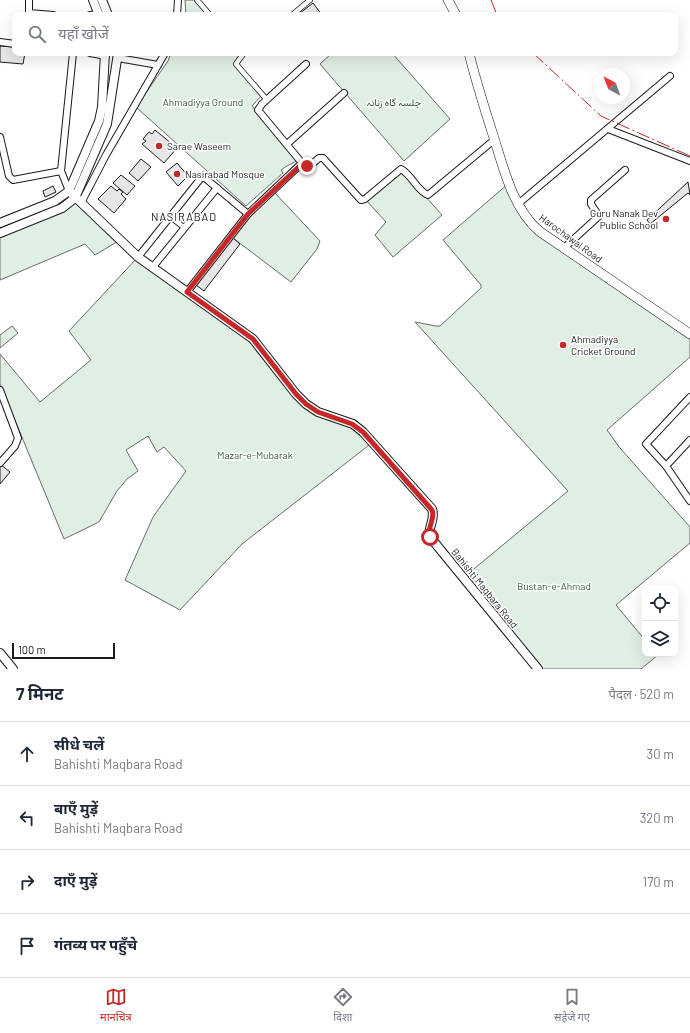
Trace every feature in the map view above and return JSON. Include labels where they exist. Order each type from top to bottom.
[{"type":"main road","points":[[448,0],[454,12]]},
{"type":"main road","name":"Harochawal Road","points":[[470,56],[508,183],[518,204],[535,227],[690,334]]},
{"type":"street","points":[[29,0],[29,12]]},
{"type":"street","points":[[94,0],[98,12]]},
{"type":"street","points":[[102,0],[107,12]]},
{"type":"street","points":[[177,12],[178,0]]},
{"type":"street","points":[[197,0],[207,12]]},
{"type":"street","points":[[296,12],[310,0]]},
{"type":"street","points":[[0,42],[12,44]]},
{"type":"street","points":[[68,189],[61,172],[73,56]]},
{"type":"street","points":[[0,223],[55,201],[68,189],[98,121],[102,107],[105,56]]},
{"type":"street","points":[[78,200],[107,124],[118,56],[158,65]]},
{"type":"street","points":[[0,233],[78,200],[163,56]]},
{"type":"street","points":[[243,56],[236,64],[267,100]]},
{"type":"street","points":[[306,64],[260,107],[259,113],[287,144],[302,164],[310,166],[319,158],[323,158],[361,200],[365,199],[401,169],[428,196],[494,140]]},
{"type":"street","points":[[518,204],[670,76]]},
{"type":"street","points":[[287,144],[344,94]]},
{"type":"street","points":[[98,121],[107,124]]},
{"type":"street","points":[[608,128],[690,161]]},
{"type":"street","points":[[0,137],[10,179],[13,180],[61,172]]},
{"type":"street","points":[[0,167],[7,164]]},
{"type":"street","points":[[187,292],[248,214],[302,164]]},
{"type":"street","points":[[564,248],[600,216],[591,204],[591,200],[625,170]]},
{"type":"street","points":[[138,257],[199,179],[205,178],[248,214]]},
{"type":"street","points":[[152,268],[217,188]]},
{"type":"street","name":"Bahishti Maqbara Road","points":[[68,189],[138,257],[253,339],[296,394],[306,404],[318,412],[352,424],[363,432],[432,510],[434,518],[429,529],[430,537],[538,669]]},
{"type":"street","points":[[169,216],[185,228]]},
{"type":"street","points":[[0,390],[1,400],[18,438],[15,446],[0,463]]},
{"type":"street","points":[[690,396],[646,444],[666,466],[690,500]]},
{"type":"street","points":[[666,466],[690,440]]},
{"type":"street","points":[[685,492],[690,487]]},
{"type":"street","points":[[0,653],[13,669]]},
{"type":"green space","points":[[185,0],[195,0],[206,12],[186,12]]},
{"type":"green space","name":"Ahmadiyya Ground","points":[[170,56],[240,56],[234,63],[262,95],[252,106],[299,159],[281,170],[283,173],[246,206],[136,107],[168,61]]},
{"type":"green space","name":"جلسہ گاہ زنانہ","points":[[329,56],[395,56],[450,119],[404,161],[320,64]]},
{"type":"green space","points":[[401,169],[442,215],[393,257],[375,235],[386,222],[365,199]]},
{"type":"green space","name":"Bustan-e-Ahmad","points":[[509,183],[531,223],[690,334],[690,357],[607,430],[620,448],[690,527],[690,543],[616,605],[642,636],[642,657],[656,657],[641,669],[538,669],[463,578],[568,491],[415,322],[440,326],[481,288],[481,285],[443,240]]},
{"type":"green space","points":[[275,193],[320,241],[317,249],[291,282],[233,238],[256,209]]},
{"type":"green space","points":[[75,198],[120,240],[95,255],[85,244],[0,280],[0,233]]},
{"type":"green space","name":"Mazar-e-Mubarak","points":[[138,257],[253,339],[314,409],[353,424],[373,442],[242,544],[180,610],[125,580],[153,517],[186,471],[164,447],[157,452],[148,436],[126,450],[138,471],[127,479],[117,491],[99,522],[64,539],[0,384],[0,354],[40,402],[91,360],[69,331]]},
{"type":"green space","points":[[12,326],[18,333],[0,348],[0,335]]},
{"type":"building","points":[[313,3],[320,12],[301,12]]},
{"type":"building","points":[[0,46],[12,47],[12,56],[24,56],[23,64],[0,62]]},
{"type":"building","name":"Sarae Waseem","points":[[155,130],[177,148],[164,163],[142,144],[146,141],[143,139],[149,132],[152,134]]},
{"type":"building","points":[[141,159],[151,167],[138,181],[129,173]]},
{"type":"building","name":"Nasirabad Mosque","points":[[177,163],[188,176],[178,186],[166,172]]},
{"type":"building","points":[[121,175],[135,186],[127,195],[113,183]]},
{"type":"building","points":[[688,182],[690,195],[688,193],[650,224],[647,220]]},
{"type":"building","points":[[53,186],[56,192],[45,197],[43,191]]},
{"type":"building","points":[[111,186],[117,191],[119,189],[123,192],[121,194],[126,199],[114,213],[98,199]]},
{"type":"building","points":[[233,238],[240,244],[204,291],[196,285]]},
{"type":"building","points":[[0,464],[10,472],[0,484]]},
{"type":"waterway","points":[[97,0],[103,12]]},
{"type":"waterway","points":[[9,225],[65,201]]},
{"type":"power","points":[[491,0],[496,12]]},
{"type":"power","points":[[536,56],[601,116],[690,156]]},
{"type":"place","name":"Sarae Waseem","points":[[159,146]]},
{"type":"place","name":"Nasirabad Mosque","points":[[177,174]]},
{"type":"place","name":"Guru Nanak Dev Public School","points":[[666,219]]},
{"type":"place","name":"Ahmadiyya Cricket Ground","points":[[563,345]]},
{"type":"district","name":"NASIRABAD","points":[[184,217]]},
{"type":"route","points":[[307,166],[302,164],[248,214],[187,292],[253,339],[271,360],[296,394],[306,404],[318,412],[359,427],[424,499],[432,510],[434,518],[429,529],[430,537]]}]
